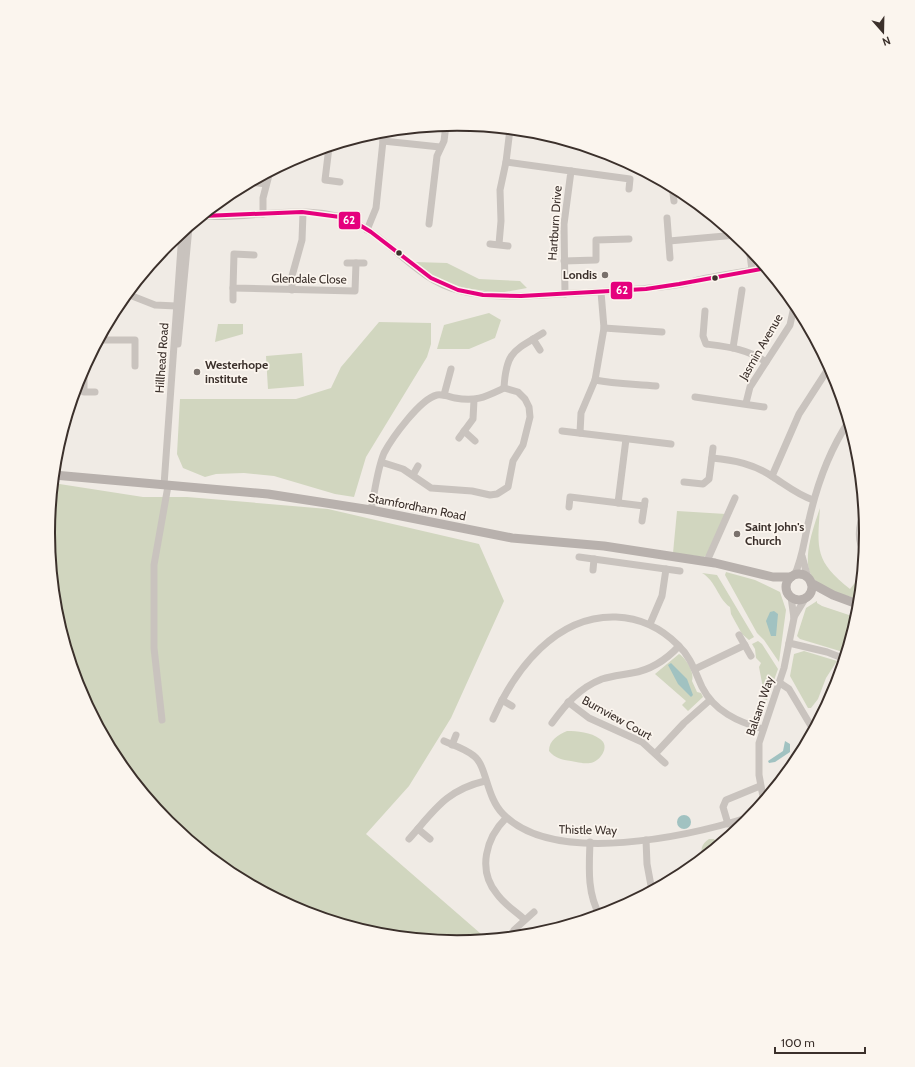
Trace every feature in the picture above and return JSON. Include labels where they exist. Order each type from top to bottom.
[{"type":"main road","name":"Stamfordham Road","points":[[59,475],[268,494],[371,510],[512,538],[604,546],[707,561],[773,576],[793,576]]},
{"type":"main road","points":[[789,593],[787,583],[793,576],[802,575],[833,595],[854,603]]},
{"type":"main road","points":[[773,576],[797,600],[833,595]]},
{"type":"main road","points":[[807,598],[812,590],[810,580]]},
{"type":"street","points":[[429,224],[437,156],[444,141],[445,131]]},
{"type":"street","points":[[499,244],[501,221],[500,190],[506,162],[509,134]]},
{"type":"street","points":[[367,230],[376,208],[383,140],[440,147]]},
{"type":"street","points":[[328,152],[325,180],[340,182]]},
{"type":"street","name":"Hartburn Drive","points":[[506,162],[571,171],[564,224],[565,294]]},
{"type":"street","points":[[571,171],[630,179],[629,189]]},
{"type":"street","points":[[263,214],[263,198],[268,179]]},
{"type":"street","points":[[260,183],[266,184]]},
{"type":"street","points":[[673,194],[674,201]]},
{"type":"street","points":[[210,216],[286,212],[328,215],[357,224],[367,230],[386,242],[428,277],[443,286],[459,291],[495,296],[637,290],[677,285],[761,269]]},
{"type":"street","points":[[292,290],[292,276],[302,240],[303,213]]},
{"type":"street","points":[[667,218],[670,258]]},
{"type":"street","points":[[167,444],[172,423],[188,234]]},
{"type":"street","points":[[669,241],[728,236]]},
{"type":"street","points":[[181,245],[183,239]]},
{"type":"street","points":[[564,261],[596,260],[596,240],[629,239]]},
{"type":"street","name":"Hillhead Road","points":[[162,720],[154,648],[154,565],[166,486],[167,444],[181,241]]},
{"type":"street","points":[[490,244],[508,246]]},
{"type":"street","points":[[233,300],[234,254],[254,255]]},
{"type":"street","points":[[750,258],[752,270]]},
{"type":"street","name":"Glendale Close","points":[[347,263],[364,263]]},
{"type":"street","name":"Glendale Close","points":[[233,288],[355,291],[356,263]]},
{"type":"street","points":[[734,348],[742,290]]},
{"type":"street","points":[[580,433],[581,413],[595,380],[604,328],[601,292]]},
{"type":"street","points":[[132,296],[155,305],[176,306],[183,301]]},
{"type":"street","points":[[176,306],[182,312]]},
{"type":"street","points":[[705,311],[704,336],[706,344],[734,348],[757,356],[766,362]]},
{"type":"street","name":"Jasmin Avenue","points":[[746,403],[750,387],[790,325],[793,311]]},
{"type":"street","points":[[604,328],[662,332]]},
{"type":"street","points":[[504,388],[505,367],[510,357],[543,333]]},
{"type":"street","points":[[533,339],[540,350]]},
{"type":"street","points":[[105,340],[135,340],[135,366]]},
{"type":"street","points":[[444,395],[451,369]]},
{"type":"street","points":[[772,476],[799,414],[826,372]]},
{"type":"street","points":[[595,380],[615,384],[633,383],[656,386]]},
{"type":"street","points":[[84,384],[84,392],[95,392]]},
{"type":"street","points":[[371,510],[381,462],[389,445],[416,410],[426,401],[437,395],[474,400],[486,397],[504,388],[518,392],[525,399],[529,407],[530,417],[523,445],[513,460],[508,487],[497,494],[483,495],[472,491],[431,488],[403,469],[381,462]]},
{"type":"street","points":[[696,397],[746,403],[764,407]]},
{"type":"street","points":[[459,438],[473,419],[474,400]]},
{"type":"street","points":[[793,576],[802,556],[813,500],[830,454],[845,427]]},
{"type":"street","points":[[562,430],[671,444]]},
{"type":"street","points":[[464,431],[475,441]]},
{"type":"street","points":[[618,503],[626,439]]},
{"type":"street","points":[[684,482],[704,484],[709,479],[713,448]]},
{"type":"street","points":[[712,458],[736,461],[753,466],[772,476],[791,490],[813,500]]},
{"type":"street","points":[[413,475],[418,466]]},
{"type":"street","points":[[569,507],[570,497],[618,503],[645,504],[642,521]]},
{"type":"street","points":[[707,561],[735,498]]},
{"type":"street","points":[[802,556],[810,580]]},
{"type":"street","points":[[579,557],[680,571]]},
{"type":"street","points":[[593,570],[594,559]]},
{"type":"street","points":[[650,624],[662,596],[666,569]]},
{"type":"street","name":"Balsam Way","points":[[789,593],[794,618]]},
{"type":"street","name":"Balsam Way","points":[[763,796],[760,786],[758,750],[763,729],[780,683],[794,618],[807,598]]},
{"type":"street","points":[[493,718],[516,678],[540,649],[565,629],[586,621],[604,617],[631,618],[650,624],[669,636],[679,646],[695,669],[702,687],[710,700],[733,718],[763,729]]},
{"type":"street","points":[[739,635],[751,656]]},
{"type":"street","points":[[789,643],[827,652],[841,657]]},
{"type":"street","points":[[695,669],[745,645]]},
{"type":"street","points":[[552,723],[568,702],[581,690],[597,681],[638,672],[657,665],[679,646]]},
{"type":"street","points":[[780,683],[789,689],[811,726]]},
{"type":"street","points":[[502,700],[512,706]]},
{"type":"street","name":"Burnview Court","points":[[656,754],[684,723],[710,700]]},
{"type":"street","name":"Burnview Court","points":[[568,702],[589,718],[636,738],[665,763]]},
{"type":"street","points":[[452,745],[456,735]]},
{"type":"street","name":"Thistle Way","points":[[444,741],[471,754],[478,760],[492,800],[506,818],[527,831],[548,838],[564,842],[646,840],[686,835],[740,820]]},
{"type":"street","points":[[409,839],[451,794],[465,787],[485,781]]},
{"type":"street","points":[[728,824],[723,807],[726,800],[760,786]]},
{"type":"street","points":[[506,818],[493,834],[487,852],[486,869],[490,885],[497,894],[524,920]]},
{"type":"street","points":[[418,828],[430,839]]},
{"type":"street","points":[[646,840],[647,864],[651,886]]},
{"type":"street","points":[[590,842],[590,888],[593,902],[597,911]]},
{"type":"street","points":[[514,930],[534,912]]},
{"type":"green space","points":[[415,262],[447,263],[479,279],[520,281],[527,288],[499,293],[465,288],[440,281]]},
{"type":"green space","points":[[489,313],[501,320],[495,338],[469,349],[437,349],[444,325]]},
{"type":"green space","points":[[379,322],[431,323],[431,344],[427,357],[366,457],[354,497],[335,494],[274,476],[244,473],[216,474],[205,477],[183,468],[177,454],[180,399],[296,399],[331,388],[341,367]]},
{"type":"green space","points":[[218,324],[243,324],[243,334],[215,342]]},
{"type":"green space","points":[[302,353],[304,386],[268,389],[266,356]]},
{"type":"green space","points":[[58,484],[143,497],[187,497],[328,509],[479,544],[504,601],[451,718],[409,786],[366,834],[482,935],[458,936],[405,933],[353,922],[328,915],[303,905],[256,882],[212,853],[173,818],[155,799],[138,779],[109,735],[86,688],[76,663],[58,586],[55,534]]},
{"type":"green space","points":[[820,508],[818,534],[819,545],[824,562],[830,570],[850,589],[857,580],[855,598],[825,587],[815,580],[810,573],[808,555],[814,525]]},
{"type":"green space","points":[[677,511],[726,514],[708,554],[704,557],[673,553]]},
{"type":"green space","points":[[726,572],[755,580],[780,592],[786,610],[779,662],[764,640],[757,633],[725,575]]},
{"type":"green space","points":[[702,573],[717,575],[754,637],[749,640],[742,634],[731,614],[730,607],[726,604],[707,576]]},
{"type":"green space","points":[[817,601],[817,603],[822,606],[851,616],[842,652],[800,639],[797,636],[806,608]]},
{"type":"green space","points":[[758,641],[762,644],[778,669],[767,700],[763,699],[763,688],[759,667],[761,663],[756,658],[755,649],[752,644]]},
{"type":"green space","points":[[804,651],[837,661],[826,678],[818,699],[811,708],[808,708],[790,676],[794,654]]},
{"type":"green space","points":[[679,654],[689,666],[693,678],[692,681],[697,692],[701,693],[703,697],[688,711],[682,705],[686,701],[655,674]]},
{"type":"green space","points":[[567,731],[588,733],[600,739],[604,746],[603,753],[597,760],[590,763],[565,760],[554,755],[549,751],[552,741],[557,736]]},
{"type":"green space","points":[[709,839],[714,839],[716,842],[702,854],[704,843]]},
{"type":"water","points":[[774,611],[778,614],[776,636],[771,636],[766,621],[770,612]]},
{"type":"water","points":[[671,663],[687,679],[693,695],[691,697],[678,684],[668,665]]},
{"type":"water","points":[[785,741],[790,744],[790,752],[775,762],[769,763],[768,761],[783,751]]},
{"type":"water","points":[[684,815],[689,817],[691,822],[689,827],[684,829],[679,827],[677,822],[679,817]]},
{"type":"transit line","name":"62","points":[[210,216],[302,212],[340,217],[358,224],[371,232],[431,278],[458,290],[483,295],[521,296],[646,289],[761,269]]},
{"type":"place","name":"Londis","points":[[605,275]]},
{"type":"place","name":"Westerhope institute","points":[[197,372]]},
{"type":"place","name":"Saint John's Church","points":[[737,534]]}]
